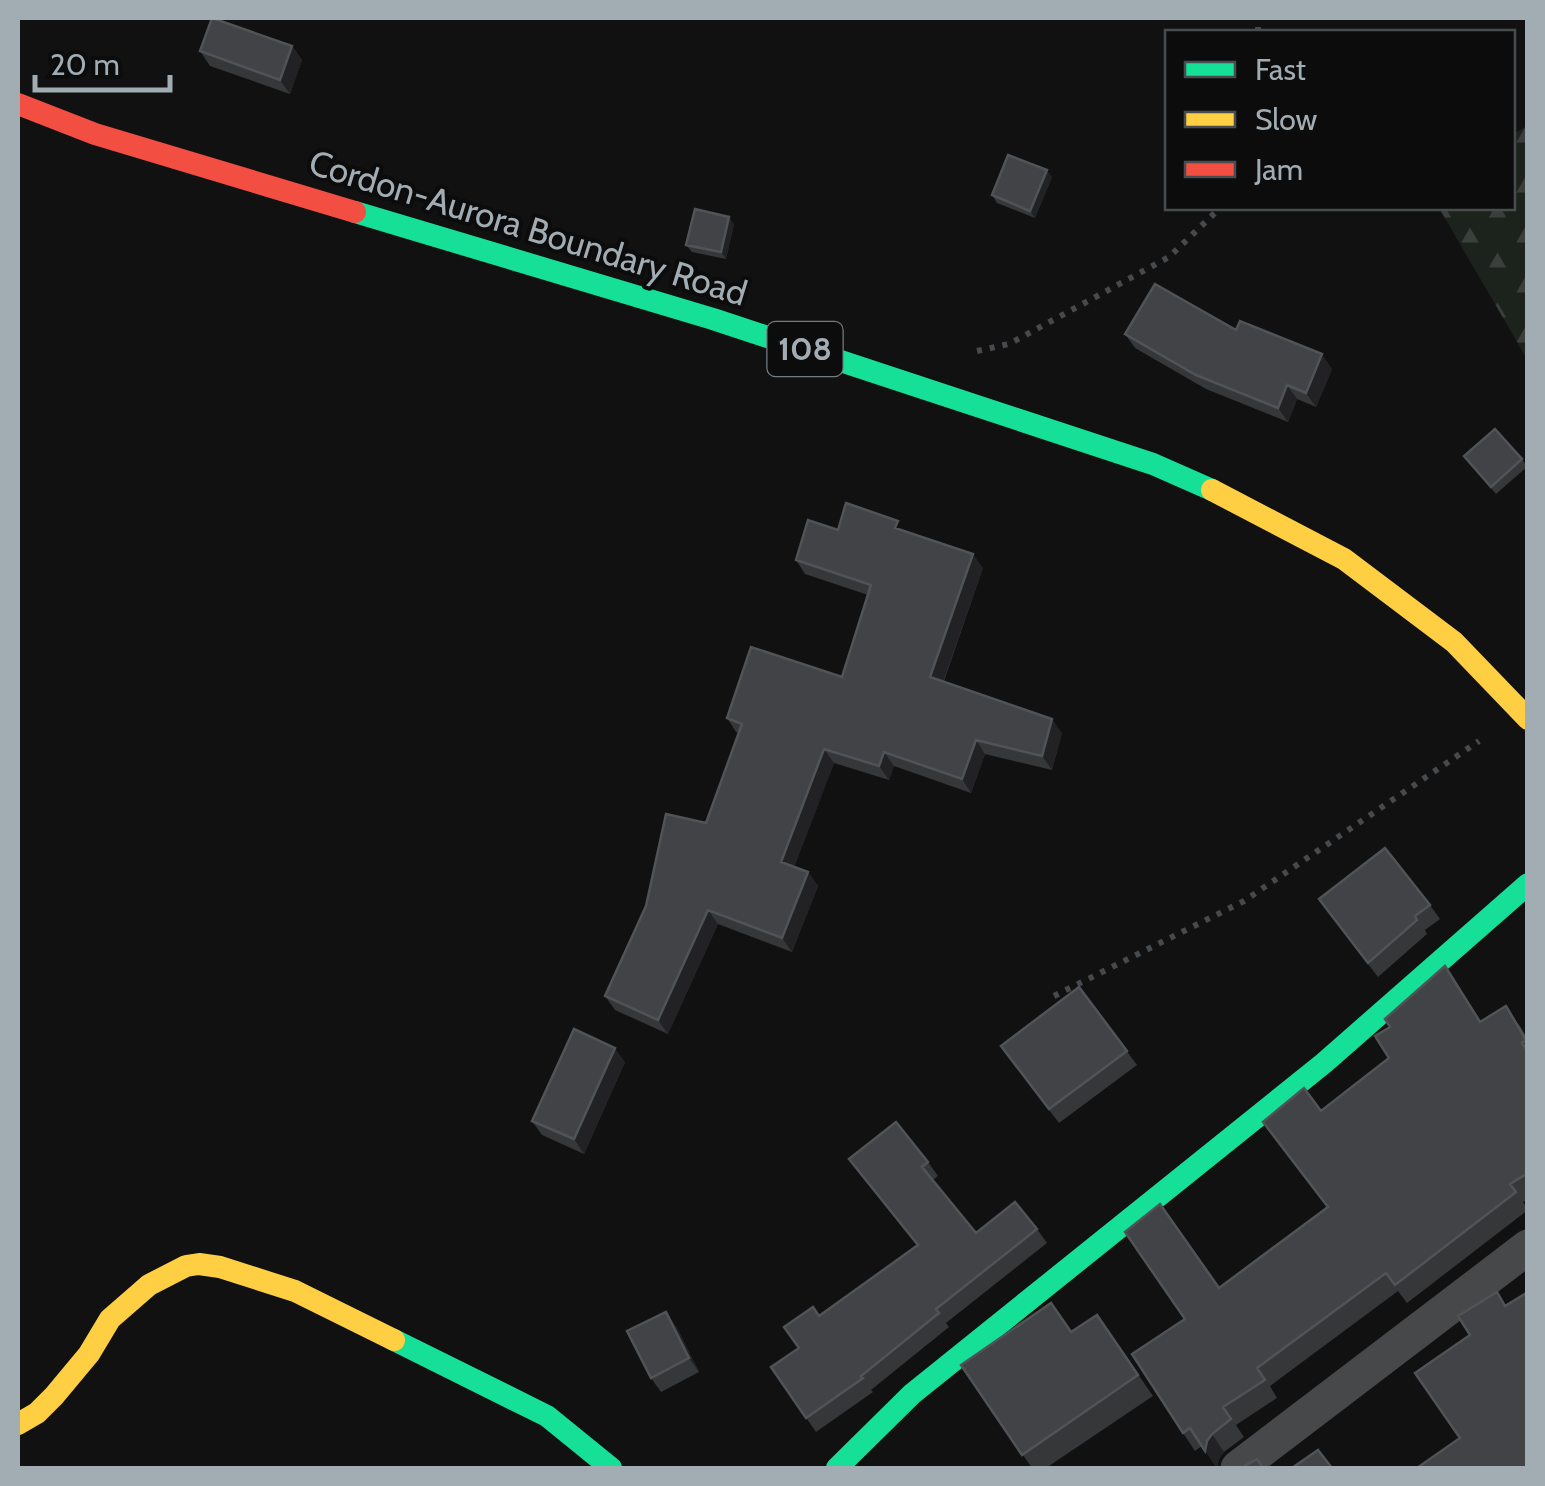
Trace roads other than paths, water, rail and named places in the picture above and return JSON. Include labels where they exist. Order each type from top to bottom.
[{"type":"main road","name":"Cordon-Aurora Boundary Road","points":[[18,104],[94,134],[713,320],[1153,464],[1233,499],[1344,559],[1454,642],[1524,716]]},
{"type":"main road","points":[[838,1468],[912,1394],[1324,1063],[1528,884]]},
{"type":"main road","points":[[18,1424],[54,1396],[89,1354],[110,1319],[165,1275],[199,1264],[295,1291],[362,1324],[546,1416],[611,1468]]},
{"type":"street","points":[[1238,1468],[1528,1247]]}]
